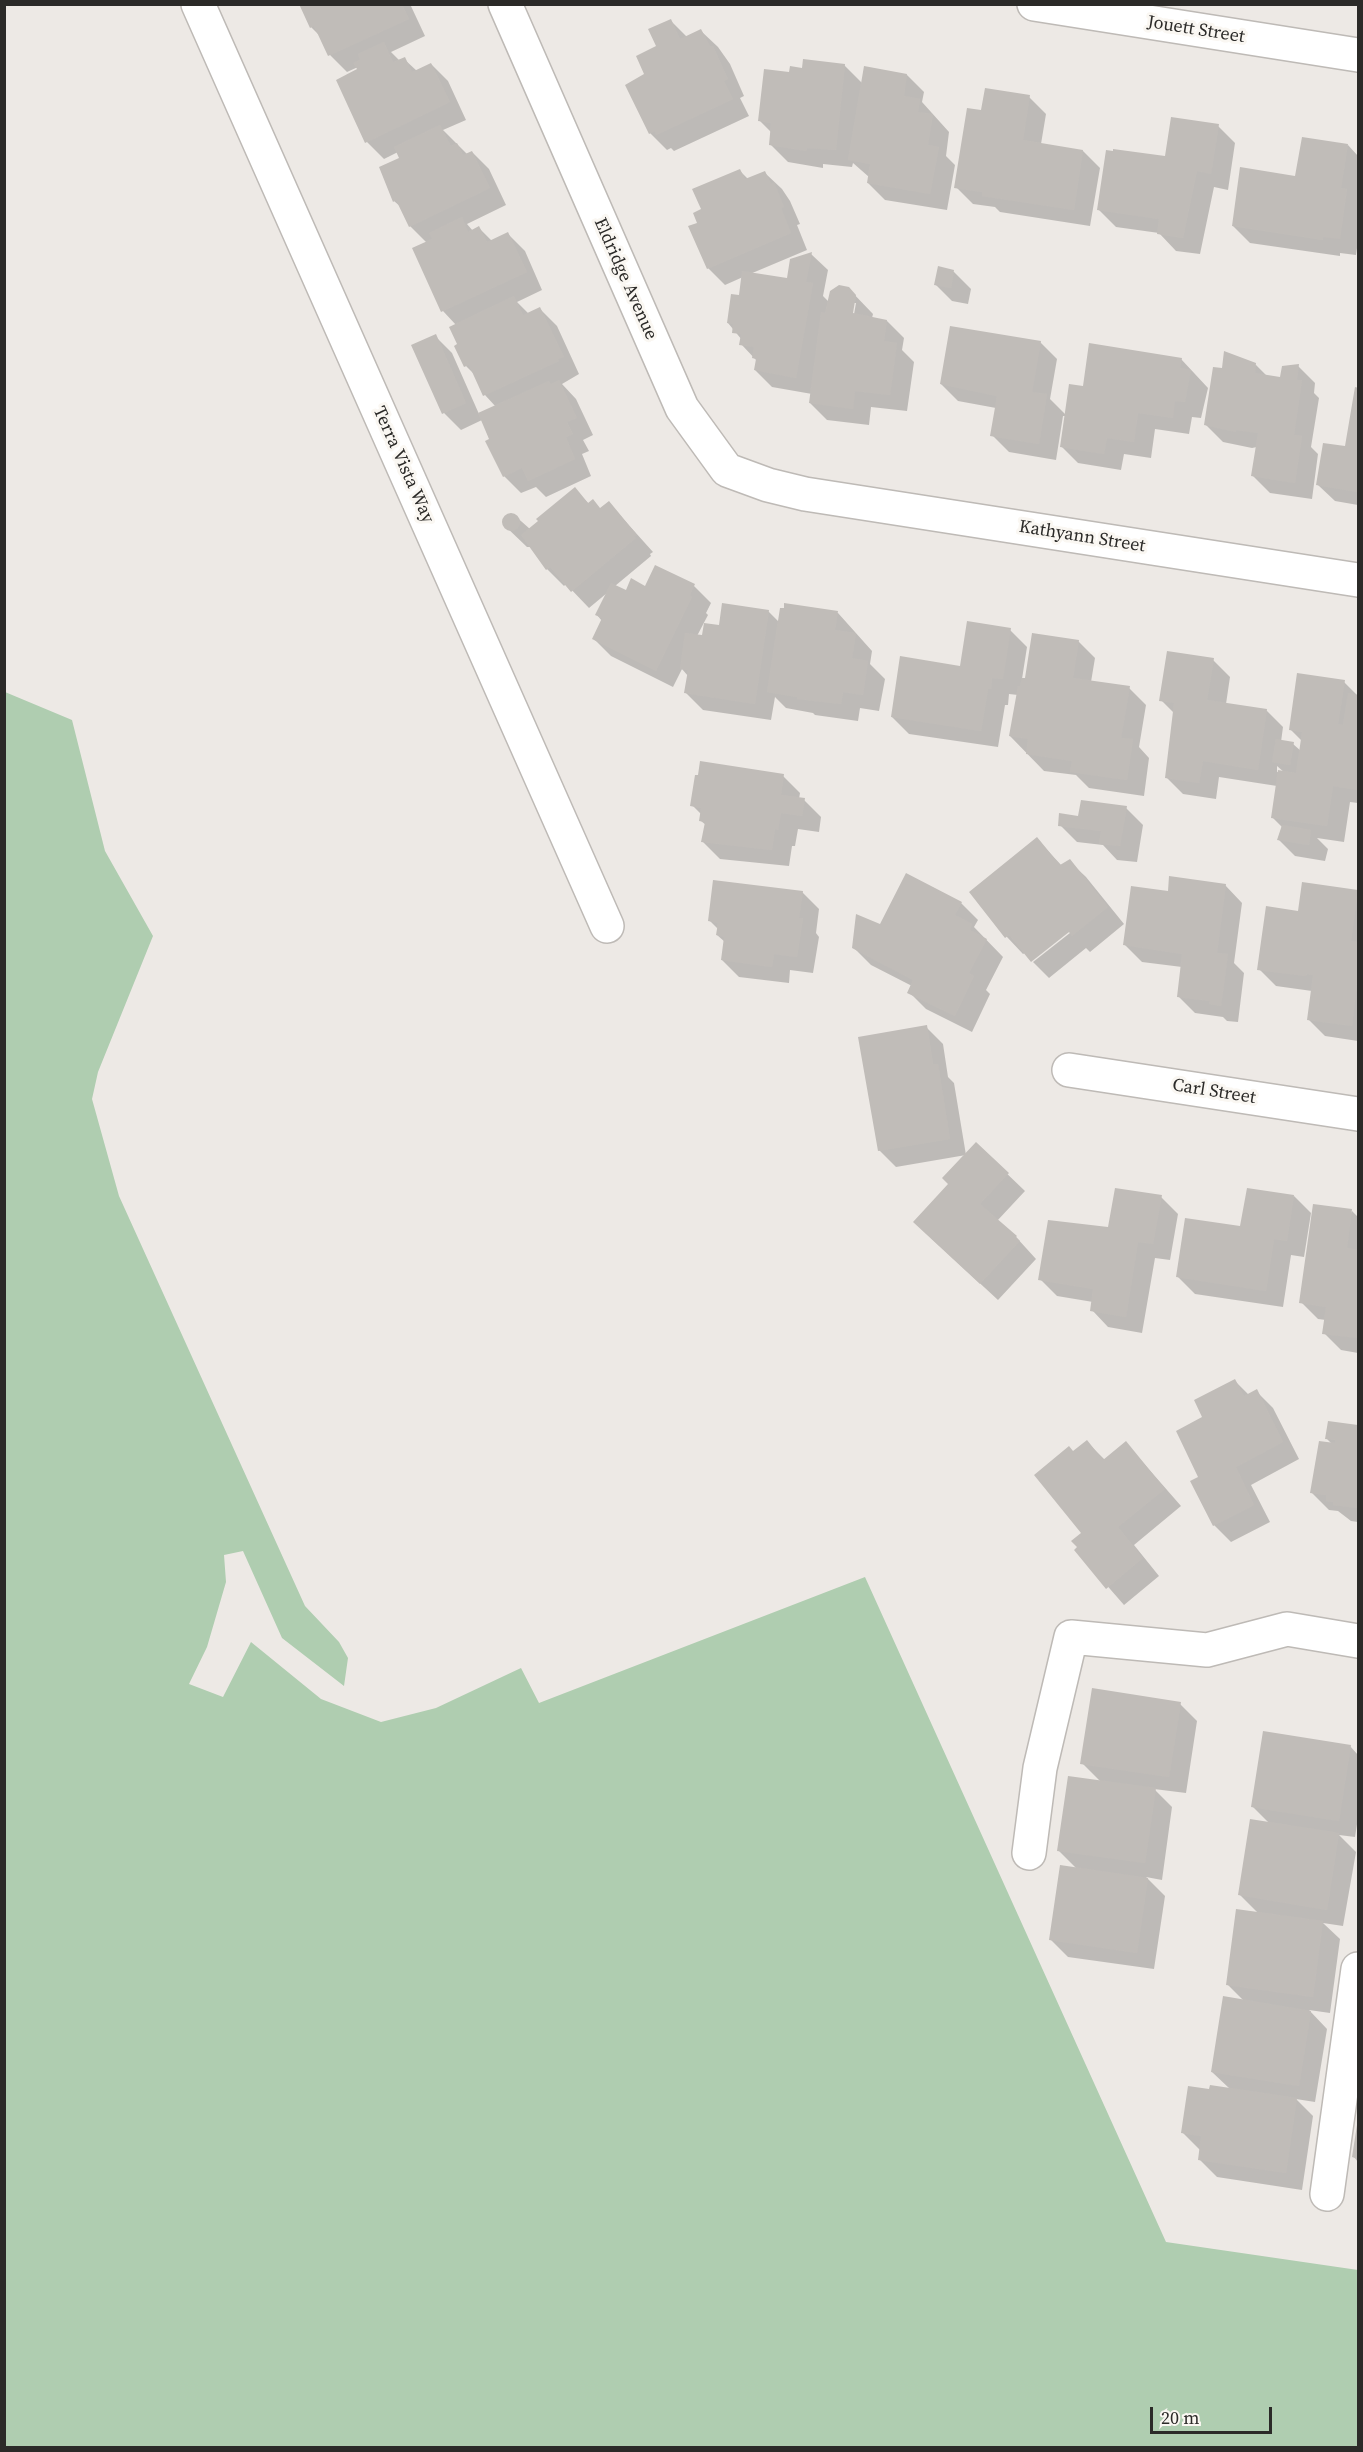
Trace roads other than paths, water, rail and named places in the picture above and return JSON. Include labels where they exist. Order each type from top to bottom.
[{"type":"street","name":"Terra Vista Way","points":[[198,4],[607,926]]},
{"type":"street","name":"Eldridge Avenue","points":[[505,4],[682,408],[727,470],[768,485],[805,494]]},
{"type":"street","name":"Jouett Street","points":[[1034,4],[1359,55]]},
{"type":"street","name":"Kathyann Street","points":[[805,494],[1359,580]]},
{"type":"street","name":"Carl Street","points":[[1069,1070],[1359,1114]]},
{"type":"street","points":[[1029,1853],[1040,1768],[1071,1638],[1207,1650],[1287,1629],[1359,1641]]},
{"type":"street","points":[[1327,2194],[1359,1969]]}]
